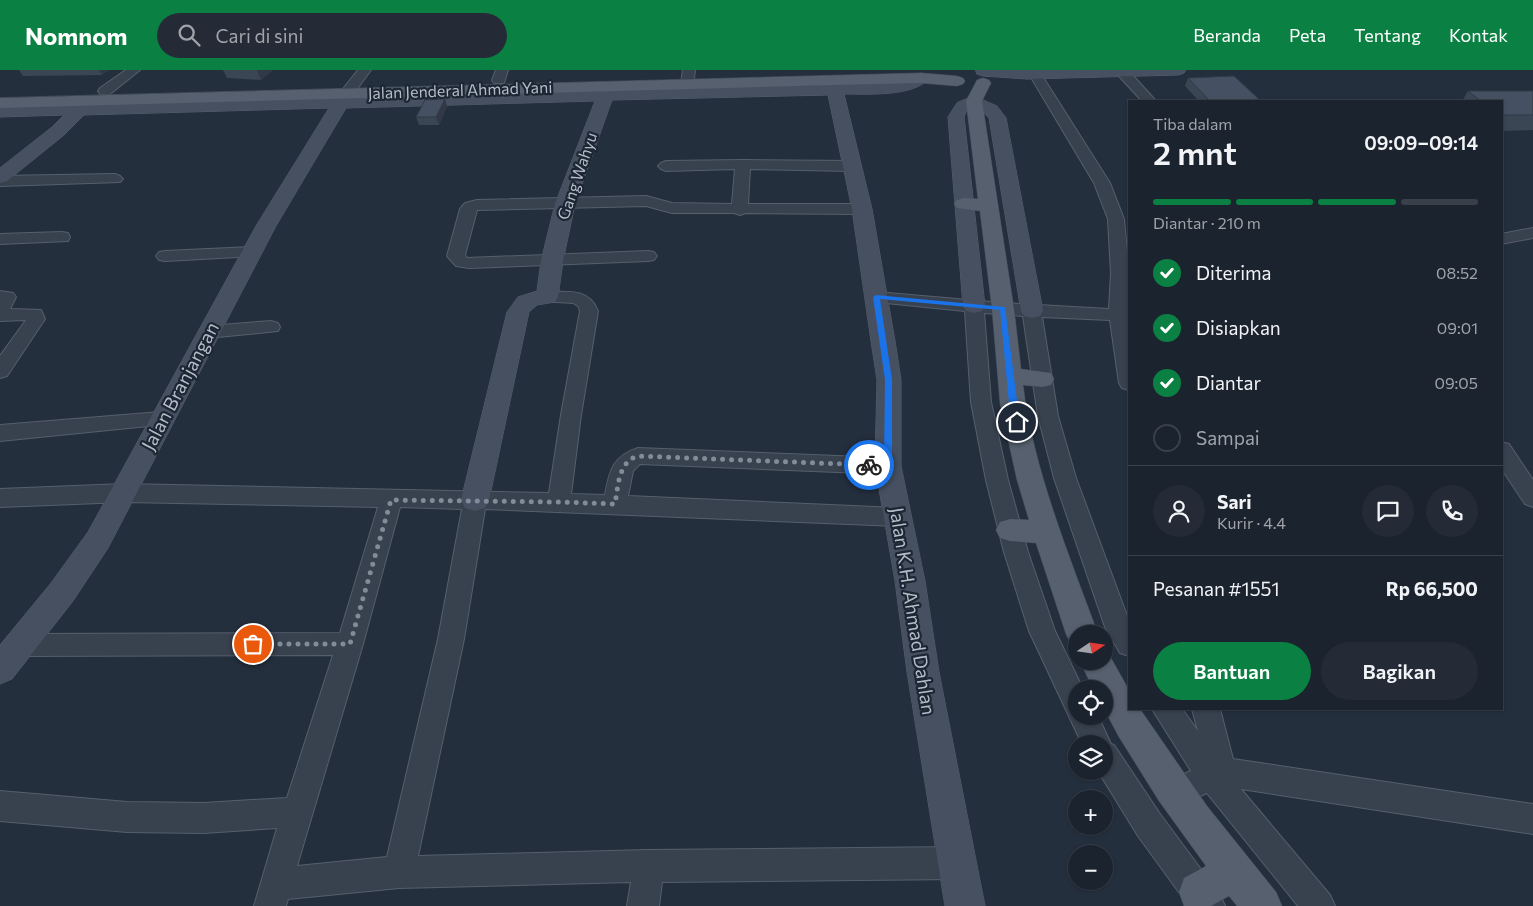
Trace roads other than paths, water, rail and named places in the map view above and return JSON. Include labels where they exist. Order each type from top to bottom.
[{"type":"main road","points":[[608,91],[688,77],[835,84]]},
{"type":"main road","points":[[921,78],[956,77],[981,79],[990,140],[988,206],[1003,308],[1013,403],[1031,480],[1046,532],[1079,625]]},
{"type":"main road","name":"Jalan Jenderal Ahmad Yani","points":[[0,103],[84,105],[216,93],[347,94]]},
{"type":"main road","points":[[964,204],[988,206]]},
{"type":"main road","points":[[1010,376],[1042,379]]},
{"type":"main road","points":[[1010,530],[1046,532]]},
{"type":"main road","points":[[1101,670],[1141,742],[1175,792],[1262,906]]},
{"type":"main road","points":[[1204,899],[1235,870]]},
{"type":"street","points":[[105,91],[134,70]]},
{"type":"street","points":[[347,94],[365,70]]},
{"type":"street","points":[[0,112],[84,105],[347,94],[497,84],[884,70],[921,78]]},
{"type":"street","points":[[1068,687],[1042,631],[1010,530],[980,402],[974,306],[956,117],[981,79],[1072,72],[1178,70]]},
{"type":"street","points":[[1130,71],[1148,100]]},
{"type":"street","points":[[1031,74],[1121,214],[1124,249],[1120,273],[1123,296],[1118,314],[1125,342],[1128,373]]},
{"type":"street","points":[[497,84],[608,91],[835,84],[900,87],[921,78]]},
{"type":"street","name":"Jalan K.H. Ahmad Dahlan","points":[[835,84],[862,209],[889,380],[888,466],[898,517],[922,672],[965,906]]},
{"type":"street","points":[[0,94],[105,91],[216,93]]},
{"type":"street","name":"Gang Wahyu","points":[[547,297],[552,261],[565,204],[608,91]]},
{"type":"street","name":"Jalan Branjangan","points":[[0,669],[21,645],[98,540],[252,252],[347,94]]},
{"type":"street","points":[[0,177],[58,131],[84,105]]},
{"type":"street","points":[[990,140],[1032,311],[1048,416],[1065,478],[1118,627],[1128,643]]},
{"type":"street","points":[[740,210],[743,164]]},
{"type":"street","points":[[666,166],[743,164],[852,166]]},
{"type":"street","points":[[0,182],[116,179]]},
{"type":"street","points":[[648,256],[469,263],[462,262],[456,256],[468,209],[472,206],[646,201],[672,208],[740,210],[862,209]]},
{"type":"street","points":[[1503,239],[1533,233]]},
{"type":"street","points":[[0,239],[62,237]]},
{"type":"street","points":[[165,256],[252,252]]},
{"type":"street","points":[[0,296],[7,297],[0,310]]},
{"type":"street","points":[[876,297],[1032,311],[1118,314]]},
{"type":"street","points":[[399,872],[451,639],[475,500],[491,425],[518,312],[523,303],[529,298],[577,298],[586,303],[589,311],[571,415],[559,502]]},
{"type":"street","points":[[0,315],[34,314],[36,319],[0,371]]},
{"type":"street","points":[[208,332],[271,328]]},
{"type":"street","points":[[0,433],[162,419]]},
{"type":"street","points":[[1503,453],[1533,498]]},
{"type":"street","points":[[615,504],[622,469],[628,461],[638,456],[888,466]]},
{"type":"street","points":[[0,498],[124,493],[391,500],[475,500],[615,504],[898,517]]},
{"type":"street","points":[[391,500],[350,644],[297,812],[274,895],[399,872],[649,866],[958,863]]},
{"type":"street","points":[[21,645],[350,644]]},
{"type":"street","points":[[1167,710],[1319,906]]},
{"type":"street","points":[[1206,710],[1217,775]]},
{"type":"street","points":[[1113,769],[1149,825],[1204,899]]},
{"type":"street","points":[[1175,792],[1217,775],[1533,819]]},
{"type":"street","points":[[0,806],[127,817],[204,818],[297,812]]},
{"type":"street","points":[[643,906],[649,866]]}]
